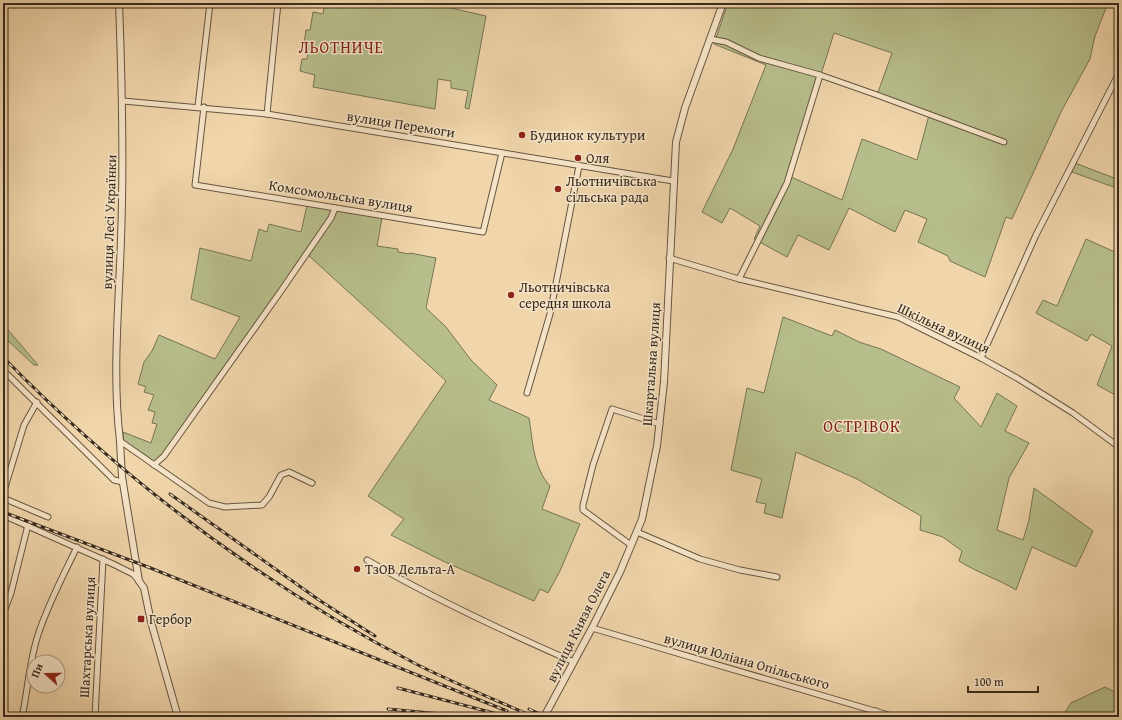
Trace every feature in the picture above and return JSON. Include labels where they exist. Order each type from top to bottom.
[{"type":"street","name":"вулиця Лесі Українки","points":[[119,3],[123,101],[122,238],[117,319],[120,441],[123,480],[140,580],[144,588],[151,622],[178,717]]},
{"type":"street","points":[[198,106],[210,3]]},
{"type":"street","points":[[267,114],[278,3]]},
{"type":"street","name":"Шкартальна вулиця","points":[[632,546],[638,532],[653,471],[660,424],[667,336],[669,258],[677,138],[685,108],[723,3]]},
{"type":"street","points":[[710,39],[726,42],[759,58],[820,75],[1004,142]]},
{"type":"street","points":[[981,358],[1033,241],[1119,73]]},
{"type":"street","points":[[739,280],[787,183],[820,75]]},
{"type":"street","name":"вулиця Перемоги","points":[[123,101],[198,106],[267,114],[674,181]]},
{"type":"street","name":"Комсомольська вулиця","points":[[204,107],[195,185],[483,232],[502,153]]},
{"type":"street","points":[[527,394],[550,314],[579,166]]},
{"type":"street","points":[[154,465],[164,456],[281,291],[331,218],[335,208]]},
{"type":"street","name":"Шкільна вулиця","points":[[669,258],[739,280],[898,318],[981,358],[1073,412],[1119,447]]},
{"type":"street","points":[[3,370],[37,402],[114,480],[123,480]]},
{"type":"street","points":[[3,494],[24,426],[37,402]]},
{"type":"street","points":[[632,546],[583,510],[583,505],[593,465],[612,409],[660,424]]},
{"type":"street","points":[[120,441],[209,503],[225,506],[262,505],[269,497],[281,475],[289,472],[312,483]]},
{"type":"street","points":[[3,498],[48,517]]},
{"type":"street","points":[[3,514],[103,559],[133,574],[140,580]]},
{"type":"street","points":[[3,614],[11,593],[28,524]]},
{"type":"street","points":[[638,532],[700,559],[740,570],[777,577]]},
{"type":"street","name":"вулиця Князя Олега","points":[[544,717],[592,628],[632,546]]},
{"type":"street","points":[[22,717],[29,669],[38,636],[48,608],[77,547]]},
{"type":"street","name":"Шахтарська вулиця","points":[[95,717],[103,559]]},
{"type":"street","points":[[367,560],[408,584],[500,630],[574,662]]},
{"type":"street","name":"вулиця Юліана Опільського","points":[[592,628],[771,682],[895,717]]},
{"type":"street","points":[[875,717],[876,711]]},
{"type":"green space","points":[[325,3],[451,3],[451,8],[486,16],[469,109],[465,108],[468,91],[451,88],[451,81],[438,79],[435,109],[313,87],[315,75],[300,71],[302,59],[307,59],[308,52],[303,51],[306,30],[310,30],[313,12],[323,14]]},
{"type":"green space","points":[[728,3],[1108,3],[1095,36],[1090,59],[1062,110],[1012,219],[1006,217],[985,277],[950,261],[948,256],[918,242],[927,219],[905,210],[895,232],[849,208],[829,250],[798,235],[787,257],[754,239],[760,226],[730,208],[722,223],[702,212],[733,149],[766,65],[714,44]],"holes":[[[834,33],[892,53],[877,95],[929,115],[917,160],[862,139],[842,200],[789,176]]]},
{"type":"green space","points":[[1075,163],[1114,178],[1119,163],[1119,189],[1072,172]]},
{"type":"green space","points":[[307,205],[382,218],[377,246],[398,249],[398,252],[436,258],[426,308],[446,327],[471,360],[497,385],[489,400],[529,418],[537,462],[544,479],[550,486],[542,509],[580,524],[560,571],[548,593],[540,589],[534,601],[445,562],[391,535],[404,519],[368,496],[446,381],[307,254],[156,463],[124,443],[123,432],[151,443],[157,424],[152,423],[155,412],[148,410],[154,395],[144,392],[146,387],[138,384],[144,362],[152,351],[159,335],[215,359],[240,317],[191,299],[200,248],[251,261],[259,229],[267,232],[269,224],[301,232]]},
{"type":"green space","points":[[1086,239],[1117,253],[1119,249],[1119,397],[1097,385],[1112,346],[1091,334],[1087,341],[1036,313],[1043,300],[1057,306]]},
{"type":"green space","points":[[783,317],[832,336],[835,330],[859,342],[881,349],[960,387],[954,398],[981,427],[997,393],[1017,406],[1005,431],[1029,443],[1009,478],[997,530],[1023,540],[1029,520],[1034,488],[1093,531],[1076,567],[1032,547],[1016,590],[959,561],[962,551],[943,537],[920,530],[921,516],[857,479],[796,452],[782,518],[764,513],[766,504],[756,502],[762,479],[731,470],[747,388],[764,393]]},
{"type":"green space","points":[[3,324],[38,365],[34,365],[3,336]]},
{"type":"green space","points":[[1105,687],[1119,694],[1119,717],[1062,717],[1071,703]]},
{"type":"railway","points":[[3,357],[50,403],[147,489],[251,566],[360,634],[418,665],[534,717]]},
{"type":"railway","points":[[170,494],[319,600],[375,636]]},
{"type":"railway","points":[[3,512],[148,567],[507,711]]},
{"type":"railway","points":[[398,688],[509,717]]},
{"type":"railway","points":[[388,709],[473,717]]},
{"type":"railway","points":[[529,709],[547,717]]},
{"type":"place","name":"Будинок культури","points":[[522,135]]},
{"type":"place","name":"Оля","points":[[578,158]]},
{"type":"place","name":"Льотничівська сільська рада","points":[[558,189]]},
{"type":"place","name":"Льотничівська середня школа","points":[[511,295]]},
{"type":"place","name":"ТзОВ Дельта-А","points":[[357,569]]},
{"type":"place","name":"Гербор","points":[[141,619]]},
{"type":"district","name":"ЛЬОТНИЧЕ","points":[[341,47]]},
{"type":"district","name":"ОСТРІВОК","points":[[862,426]]}]
